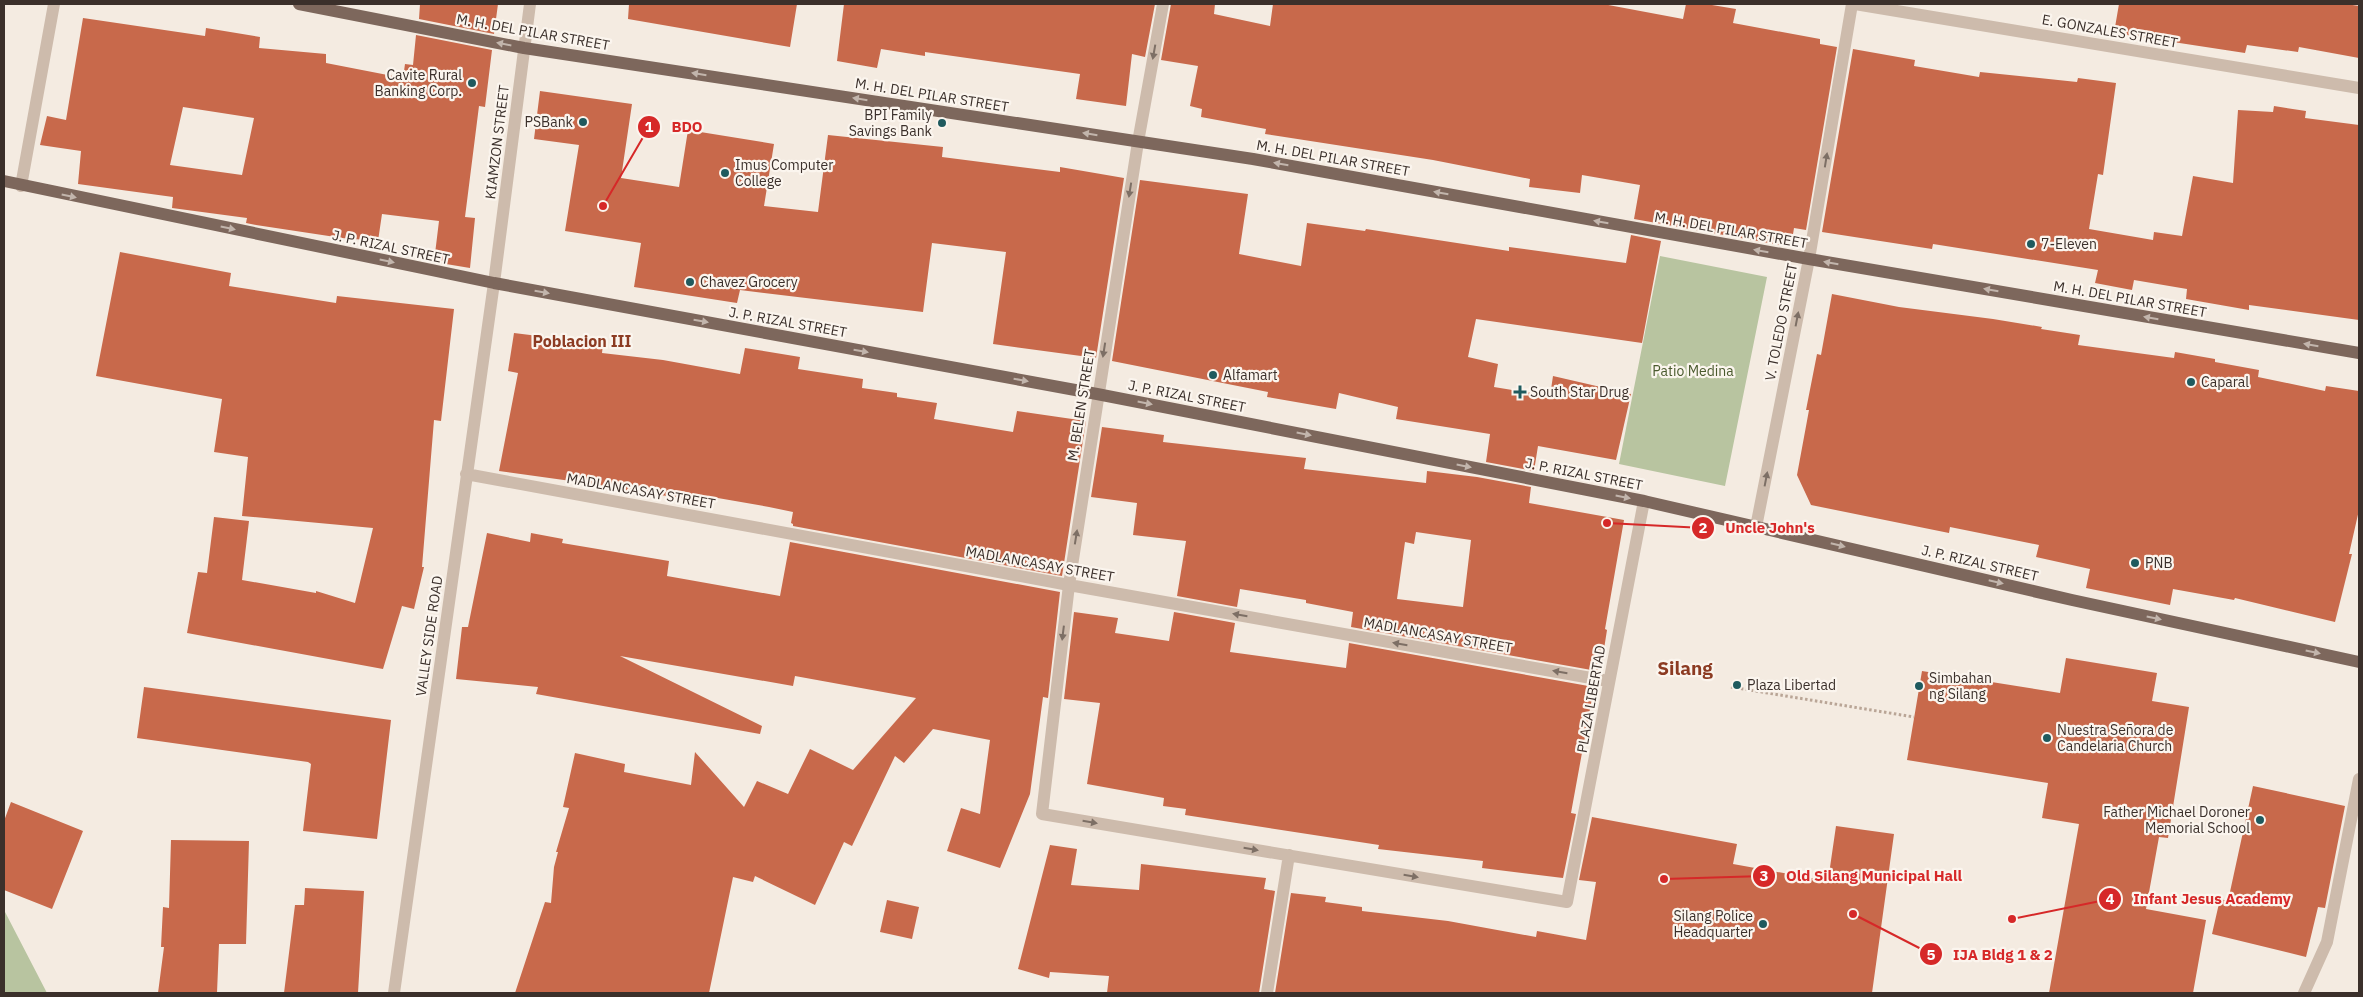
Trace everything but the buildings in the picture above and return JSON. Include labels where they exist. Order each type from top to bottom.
[{"type":"main road","name":"M. H. DEL PILAR STREET","points":[[299,4],[524,48],[1252,159],[1809,259],[2359,353]]},
{"type":"main road","name":"J. P. RIZAL STREET","points":[[4,181],[494,284],[1097,394],[1644,501],[2072,600],[2359,662]]},
{"type":"street","points":[[21,186],[54,4]]},
{"type":"street","name":"KIAMZON STREET","points":[[494,284],[530,4]]},
{"type":"street","name":"M. BELEN STREET","points":[[1163,4],[1138,142],[1068,585],[1042,814],[1289,855]]},
{"type":"street","name":"E. GONZALES STREET","points":[[1853,4],[2359,88]]},
{"type":"street","name":"V. TOLEDO STREET","points":[[1756,527],[1809,259],[1853,4]]},
{"type":"street","name":"VALLEY SIDE ROAD","points":[[394,993],[494,284]]},
{"type":"street","name":"MADLANCASAY STREET","points":[[466,474],[1068,585],[1608,681]]},
{"type":"street","name":"PLAZA LIBERTAD","points":[[1289,855],[1566,902],[1591,784],[1608,681],[1644,501]]},
{"type":"street","points":[[2304,993],[2327,942],[2359,779]]},
{"type":"street","points":[[1267,993],[1289,855]]},
{"type":"path","points":[[1731,687],[1914,717]]},
{"type":"green space","name":"Patio Medina","points":[[1660,256],[1767,277],[1725,486],[1619,464]]},
{"type":"green space","points":[[4,910],[47,993],[4,993]]},
{"type":"place","name":"Cavite Rural Banking Corp.","points":[[472,83]]},
{"type":"place","name":"PSBank","points":[[583,122]]},
{"type":"place","name":"BPI Family Savings Bank","points":[[942,123]]},
{"type":"place","name":"Imus Computer College","points":[[725,173]]},
{"type":"place","name":"BDO","points":[[603,206]]},
{"type":"place","name":"7-Eleven","points":[[2031,244]]},
{"type":"place","name":"Chavez Grocery","points":[[690,282]]},
{"type":"place","name":"Alfamart","points":[[1213,375]]},
{"type":"place","name":"Caparal","points":[[2191,382]]},
{"type":"place","name":"South Star Drug","points":[[1520,392]]},
{"type":"place","name":"Uncle John's","points":[[1607,523]]},
{"type":"place","name":"PNB","points":[[2135,563]]},
{"type":"place","name":"Plaza Libertad","points":[[1737,685]]},
{"type":"place","name":"Simbahan ng Silang","points":[[1919,686]]},
{"type":"place","name":"Nuestra Señora de Candelaria Church","points":[[2047,738]]},
{"type":"place","name":"Father Michael Doroner Memorial School","points":[[2260,820]]},
{"type":"place","name":"Old Silang Municipal Hall","points":[[1664,879]]},
{"type":"place","name":"IJA Bldg 1 & 2","points":[[1853,914]]},
{"type":"place","name":"Infant Jesus Academy","points":[[2012,919]]},
{"type":"place","name":"Silang Police Headquarter","points":[[1763,924]]},
{"type":"district","name":"Poblacion III","points":[[582,341]]},
{"type":"district","name":"Silang","points":[[1685,668]]}]
